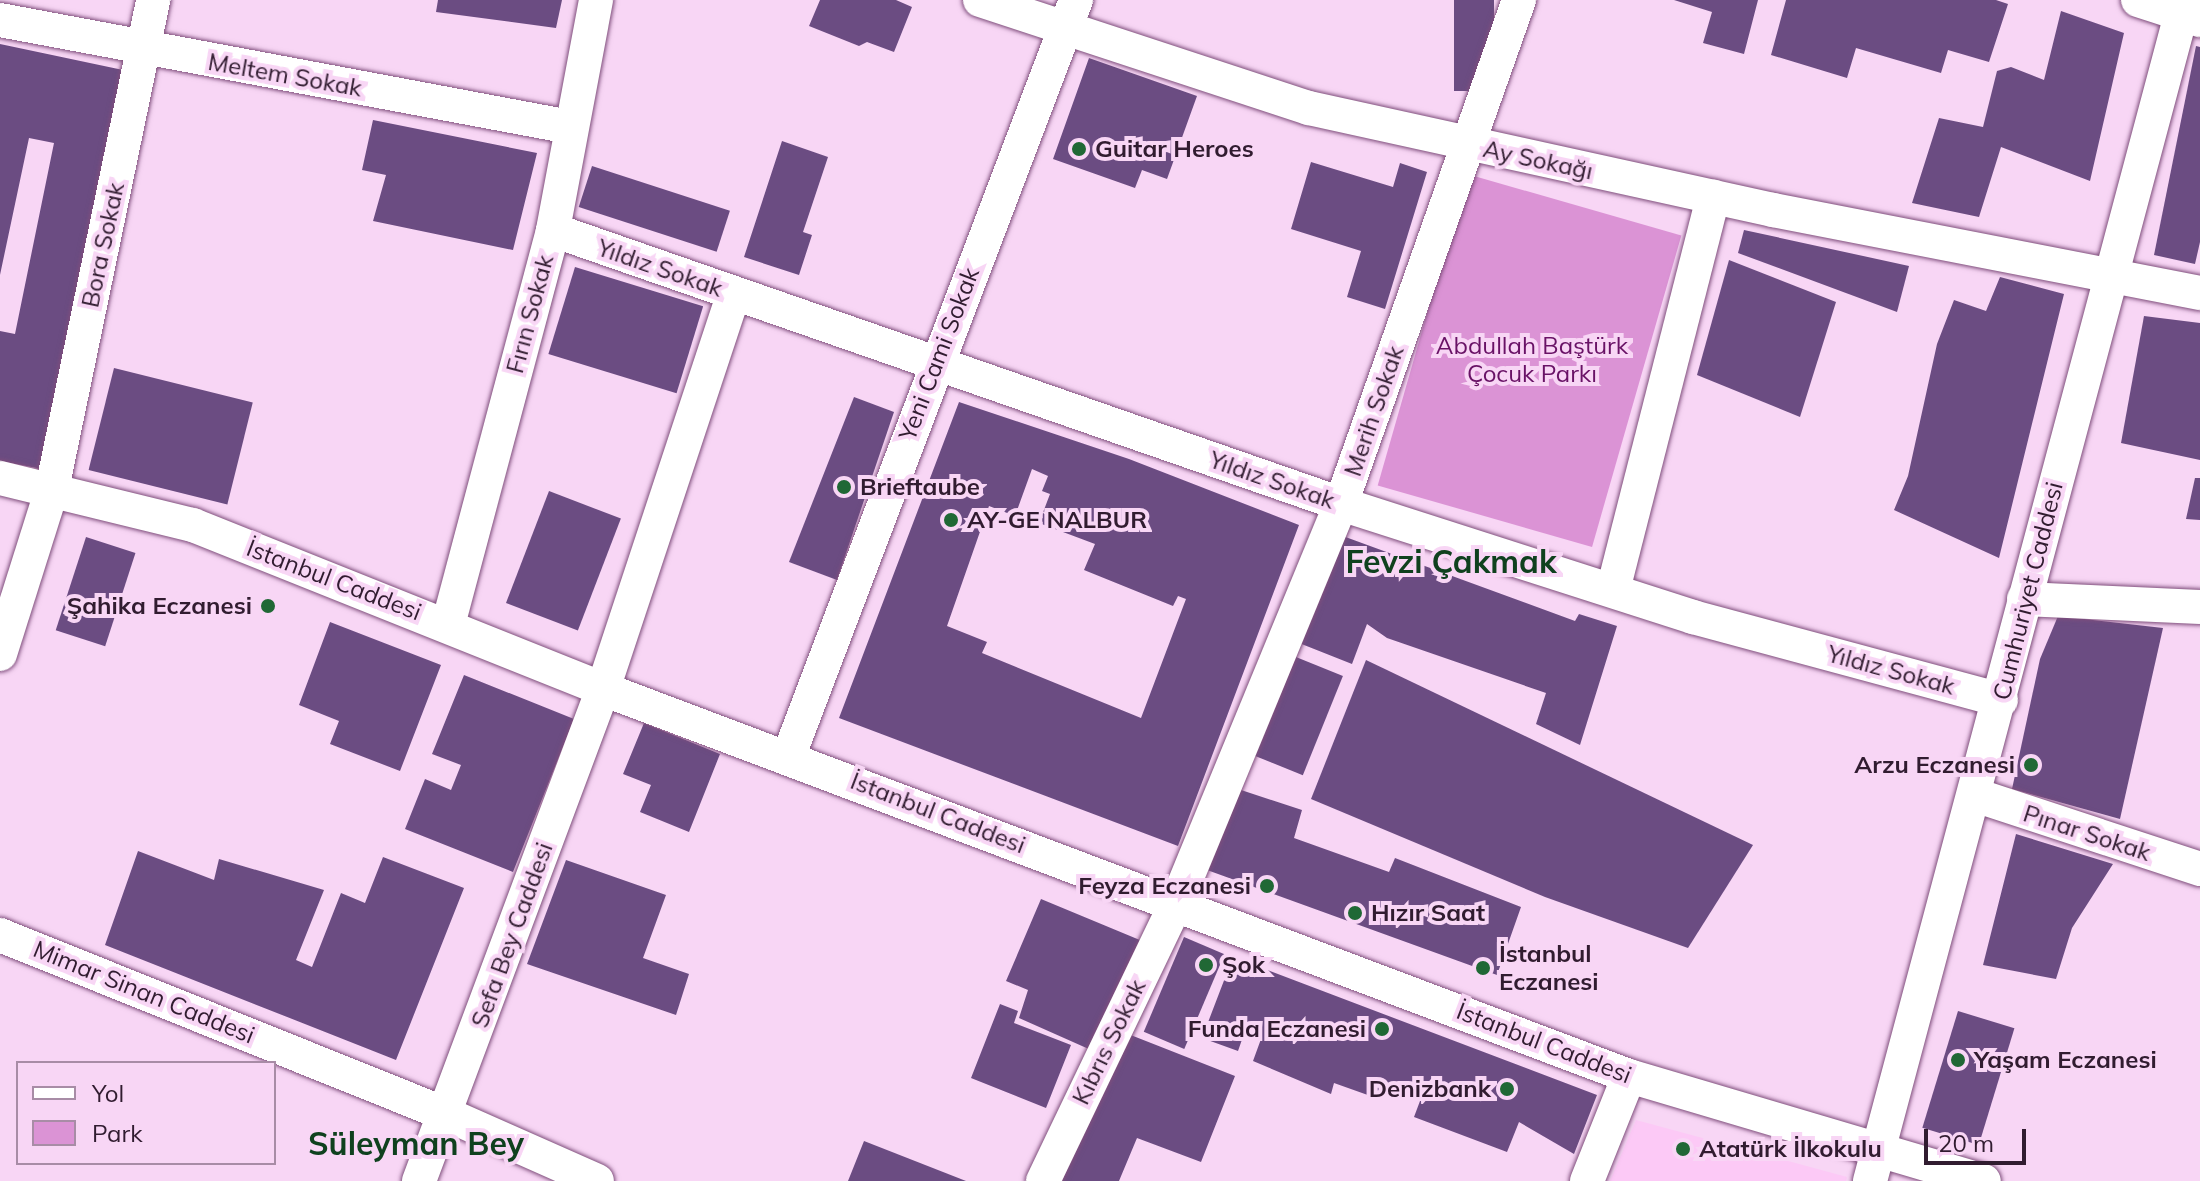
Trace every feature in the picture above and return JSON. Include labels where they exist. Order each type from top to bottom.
[{"type":"street","name":"Bora Sokak","points":[[0,654],[52,489],[153,0]]},
{"type":"street","name":"Fırın Sokak","points":[[448,625],[553,230],[596,0]]},
{"type":"street","name":"Ay Sokağı","points":[[980,0],[1070,14],[1309,108],[1713,197],[2108,272],[2200,293]]},
{"type":"street","name":"Merih Sokak","points":[[1176,904],[1341,504],[1519,0]]},
{"type":"street","points":[[2138,0],[2189,11]]},
{"type":"street","name":"Cumhuriyet Caddesi","points":[[1870,1181],[2001,700],[2108,272],[2189,11]]},
{"type":"street","name":"Yeni Cami Sokak","points":[[789,755],[934,364],[1070,14]]},
{"type":"street","name":"Meltem Sokak","points":[[0,20],[570,127]]},
{"type":"street","points":[[1613,590],[1713,197]]},
{"type":"street","name":"Yıldız Sokak","points":[[553,230],[1341,504],[1613,590],[2001,700]]},
{"type":"street","name":"Sefa Bey Caddesi","points":[[419,1181],[603,689],[734,294]]},
{"type":"street","name":"İstanbul Caddesi","points":[[0,478],[193,525],[603,689],[789,755],[1629,1076],[1732,1109],[1878,1146],[1984,1181]]},
{"type":"street","points":[[2024,599],[2200,607]]},
{"type":"street","name":"Pınar Sokak","points":[[1975,795],[2200,869]]},
{"type":"street","name":"Kıbrıs Sokak","points":[[1043,1181],[1176,904]]},
{"type":"street","name":"Mimar Sinan Caddesi","points":[[0,935],[446,1114],[597,1181]]},
{"type":"street","points":[[1587,1181],[1629,1076]]},
{"type":"shaded area","name":"Atatürk İlkokulu","points":[[1636,1120],[1847,1177],[1846,1181],[1610,1181]]},
{"type":"green space","name":"Abdullah Baştürk Çocuk Parkı","points":[[1467,174],[1681,235],[1592,547],[1378,485]]},
{"type":"building","points":[[438,0],[562,0],[556,28],[436,12]]},
{"type":"building","points":[[820,0],[896,0],[912,7],[894,52],[867,42],[859,46],[809,26]]},
{"type":"building","points":[[1454,0],[1494,0],[1494,91],[1454,91]]},
{"type":"building","points":[[1674,0],[1758,0],[1744,54],[1703,43],[1712,12]]},
{"type":"building","points":[[1786,0],[1996,0],[2008,4],[1989,62],[1948,50],[1941,73],[1856,48],[1847,78],[1771,55]]},
{"type":"building","points":[[2061,11],[2124,33],[2090,181],[2001,147],[1979,217],[1912,203],[1939,118],[1983,127],[1997,71],[2011,67],[2044,80]]},
{"type":"building","points":[[0,44],[123,70],[42,469],[0,461],[0,331],[15,334],[54,143],[29,138],[0,275]]},
{"type":"building","points":[[2196,46],[2200,47],[2200,242],[2195,264],[2154,255]]},
{"type":"building","points":[[1089,58],[1197,96],[1167,179],[1142,170],[1135,188],[1053,159]]},
{"type":"building","points":[[373,120],[537,153],[513,250],[373,221],[386,175],[362,170]]},
{"type":"building","points":[[782,141],[828,157],[803,232],[812,235],[799,275],[744,257]]},
{"type":"building","points":[[1311,162],[1393,187],[1400,163],[1427,172],[1385,309],[1347,297],[1361,251],[1291,229]]},
{"type":"building","points":[[592,166],[730,211],[717,252],[579,207]]},
{"type":"building","points":[[1744,230],[1909,266],[1897,312],[1738,253]]},
{"type":"building","points":[[1729,260],[1836,302],[1800,417],[1697,375]]},
{"type":"building","points":[[575,267],[703,306],[677,393],[548,354]]},
{"type":"building","points":[[2000,277],[2064,294],[1999,558],[1894,510],[1908,476],[1937,344],[1954,300],[1986,311]]},
{"type":"building","points":[[2144,316],[2200,323],[2200,460],[2121,443]]},
{"type":"building","points":[[114,368],[253,403],[227,504],[89,470]]},
{"type":"building","name":"Brieftaube","points":[[854,397],[894,412],[837,580],[789,562]]},
{"type":"building","points":[[959,402],[1129,459],[1299,525],[1178,846],[839,718]],"holes":[[[1032,469],[1048,476],[1042,491],[1050,494],[1039,523],[1095,544],[1084,570],[1173,606],[1178,596],[1186,599],[1141,718],[982,653],[987,642],[947,626],[989,506],[1015,516]]]},
{"type":"building","points":[[2195,478],[2200,478],[2200,520],[2186,519]]},
{"type":"building","points":[[549,491],[621,519],[578,631],[506,603]]},
{"type":"building","points":[[1340,535],[1575,621],[1579,614],[1617,626],[1580,745],[1536,724],[1546,693],[1387,638],[1367,624],[1352,664],[1299,643]]},
{"type":"building","points":[[86,537],[135,553],[105,646],[56,630]]},
{"type":"building","points":[[2058,616],[2163,628],[2120,819],[2012,789],[2040,659]]},
{"type":"building","points":[[330,622],[441,665],[400,771],[330,744],[339,721],[299,705]]},
{"type":"building","points":[[1291,655],[1343,676],[1303,775],[1251,754]]},
{"type":"building","points":[[1366,660],[1753,845],[1688,948],[1545,897],[1311,799]]},
{"type":"building","points":[[464,675],[574,719],[513,872],[405,829],[425,779],[451,790],[461,765],[432,754]]},
{"type":"building","points":[[644,723],[720,754],[689,832],[640,812],[651,785],[623,774]]},
{"type":"building","points":[[1235,788],[1302,810],[1294,838],[1389,872],[1395,858],[1521,907],[1497,975],[1207,870]]},
{"type":"building","points":[[2016,834],[2113,864],[2072,928],[2056,979],[1983,965]]},
{"type":"building","points":[[138,851],[214,880],[219,859],[324,890],[296,960],[312,967],[341,893],[365,903],[383,857],[464,888],[396,1060],[105,945]]},
{"type":"building","points":[[566,860],[666,895],[643,958],[689,974],[676,1015],[527,964]]},
{"type":"building","points":[[1041,899],[1147,943],[1100,1054],[1019,1018],[1028,990],[1006,981]]},
{"type":"building","points":[[1184,937],[1225,954],[1184,1049],[1144,1032]]},
{"type":"building","points":[[1233,957],[1597,1095],[1574,1154],[1519,1122],[1507,1152],[1414,1117],[1420,1101],[1383,1088],[1379,1099],[1334,1083],[1331,1094],[1253,1061],[1261,1039],[1245,1031],[1238,1051],[1202,1038]]},
{"type":"building","points":[[1000,1004],[1018,1011],[1014,1023],[1071,1045],[1046,1108],[971,1078]]},
{"type":"building","points":[[1958,1011],[2014,1028],[1979,1145],[1922,1128]]},
{"type":"building","points":[[1123,1032],[1235,1076],[1201,1162],[1137,1138],[1119,1181],[1062,1181]]},
{"type":"building","points":[[864,1141],[966,1181],[848,1181]]},
{"type":"place","name":"Guitar Heroes","points":[[1079,149]]},
{"type":"place","name":"Brieftaube","points":[[844,487]]},
{"type":"place","name":"AY-GE NALBUR","points":[[951,520]]},
{"type":"place","name":"Şahika Eczanesi","points":[[268,606]]},
{"type":"place","name":"Arzu Eczanesi","points":[[2031,765]]},
{"type":"place","name":"Feyza Eczanesi","points":[[1267,886]]},
{"type":"place","name":"Hızır Saat","points":[[1355,913]]},
{"type":"place","name":"Şok","points":[[1206,965]]},
{"type":"place","name":"İstanbul Eczanesi","points":[[1483,968]]},
{"type":"place","name":"Funda Eczanesi","points":[[1382,1029]]},
{"type":"place","name":"Yaşam Eczanesi","points":[[1958,1060]]},
{"type":"place","name":"Denizbank","points":[[1507,1089]]},
{"type":"place","name":"Atatürk İlkokulu","points":[[1683,1149]]},
{"type":"district","name":"Fevzi Çakmak","points":[[1451,561]]},
{"type":"district","name":"Süleyman Bey","points":[[416,1143]]}]
